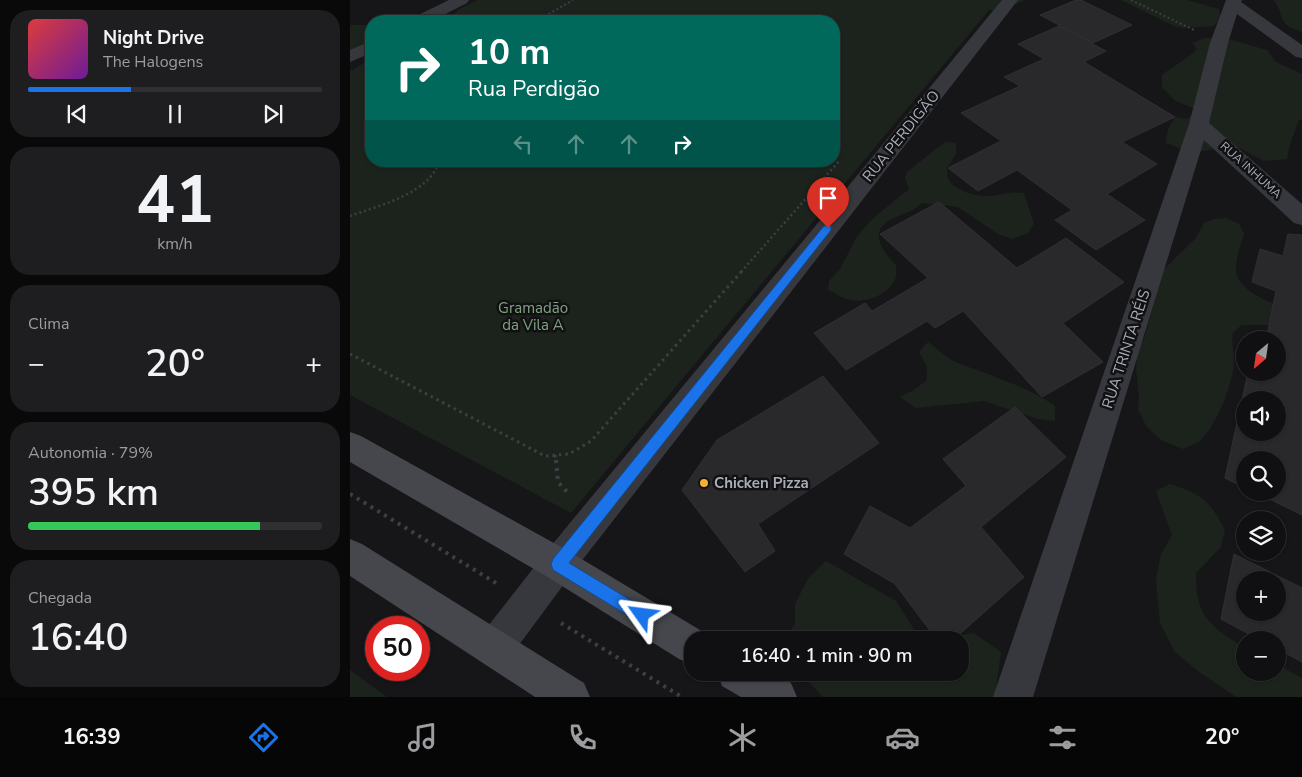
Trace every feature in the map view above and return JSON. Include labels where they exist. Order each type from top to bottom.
[{"type":"main road","points":[[350,446],[558,564],[684,641]]},
{"type":"main road","points":[[350,556],[570,697]]},
{"type":"main road","points":[[751,681],[777,697]]},
{"type":"street","points":[[432,15],[461,0]]},
{"type":"street","name":"RUA PERDIGÃO","points":[[494,648],[558,564],[1010,0]]},
{"type":"street","points":[[1234,2],[1294,43],[1302,53]]},
{"type":"street","name":"RUA TRINTA RÉIS","points":[[1012,697],[1199,124],[1220,43],[1234,2]]},
{"type":"street","points":[[350,57],[365,49]]},
{"type":"street","name":"RUA INHUMA","points":[[1199,124],[1302,217]]},
{"type":"path","points":[[547,15],[573,0]]},
{"type":"path","points":[[1131,0],[1220,43]]},
{"type":"path","points":[[840,161],[844,156]]},
{"type":"path","points":[[350,216],[407,193],[424,184],[434,176],[437,167]]},
{"type":"path","points":[[350,354],[545,456],[569,454],[591,441],[834,167]]},
{"type":"path","points":[[555,455],[558,482],[572,496]]},
{"type":"green space","name":"Gramadão da Vila A","points":[[478,0],[1025,0],[998,12],[989,10],[571,513],[350,395],[350,71],[365,62],[365,167],[840,167],[840,15],[452,15],[461,8]]},
{"type":"green space","points":[[1121,0],[1187,0],[1219,9],[1220,15],[1217,23],[1213,26],[1185,28],[1174,26]]},
{"type":"green space","points":[[1274,0],[1302,0],[1302,32],[1285,23]]},
{"type":"green space","points":[[350,25],[365,25],[365,47],[360,51],[350,54]]},
{"type":"green space","points":[[1205,38],[1225,38],[1267,50],[1276,62],[1302,74],[1302,119],[1299,120],[1290,144],[1287,159],[1264,161],[1239,148],[1215,149],[1193,153],[1166,143],[1168,129],[1175,117],[1187,119],[1198,110],[1174,100],[1162,87],[1162,75],[1197,49],[1192,43]]},
{"type":"green space","points":[[945,142],[956,143],[956,154],[947,168],[947,174],[948,179],[956,187],[984,196],[1024,193],[1034,224],[1028,233],[1013,239],[998,234],[958,207],[922,203],[887,222],[879,233],[884,250],[896,265],[896,277],[889,289],[870,299],[856,301],[828,290],[829,281],[840,269],[856,238],[872,219],[909,189],[905,178],[907,172]]},
{"type":"green space","points":[[1226,218],[1239,224],[1244,234],[1236,268],[1238,277],[1243,285],[1261,298],[1302,314],[1286,331],[1269,325],[1242,325],[1233,332],[1233,368],[1228,391],[1223,403],[1212,425],[1200,441],[1183,449],[1161,440],[1146,426],[1138,409],[1139,396],[1136,368],[1138,351],[1144,339],[1163,270],[1196,238],[1204,223],[1213,219]]},
{"type":"green space","points":[[928,342],[952,360],[1032,392],[1044,399],[1055,406],[1055,421],[1038,419],[984,401],[916,408],[900,397],[914,390],[927,380],[927,366],[919,352]]},
{"type":"green space","points":[[1170,484],[1198,495],[1215,512],[1225,530],[1221,547],[1196,573],[1196,588],[1198,600],[1207,618],[1222,633],[1236,642],[1236,681],[1286,681],[1286,669],[1302,678],[1302,697],[1236,697],[1198,671],[1175,652],[1160,623],[1156,578],[1161,554],[1172,535],[1156,491]]},
{"type":"green space","points":[[826,561],[896,601],[915,631],[790,631],[795,624],[795,604],[808,579]]},
{"type":"green space","points":[[974,633],[1001,652],[995,697],[823,697],[808,681],[969,681],[969,634]]},
{"type":"green space","points":[[350,670],[387,697],[350,697]]},
{"type":"building","points":[[1076,0],[1081,0],[1132,25],[1093,43],[1040,15]]},
{"type":"building","points":[[1059,26],[1106,51],[1084,62],[1175,117],[1122,142],[1157,164],[1107,194],[1145,220],[1096,250],[1055,220],[1072,210],[1017,170],[978,191],[948,168],[1001,141],[961,113],[1020,86],[1004,77],[1044,59],[1018,44]]},
{"type":"building","points":[[939,202],[1017,268],[1066,238],[1124,282],[1063,323],[1103,362],[1042,397],[963,311],[935,328],[927,321],[846,370],[814,333],[865,303],[872,311],[928,278],[880,234]]},
{"type":"building","points":[[1288,234],[1302,235],[1302,515],[1273,501],[1286,501],[1286,451],[1236,451],[1236,484],[1225,478],[1236,427],[1236,441],[1286,441],[1286,391],[1244,391],[1246,381],[1286,381],[1286,331],[1268,331],[1276,291],[1252,282],[1260,249],[1283,256]]},
{"type":"building","points":[[823,376],[879,443],[758,524],[775,551],[745,572],[682,490],[717,440]]},
{"type":"building","points":[[1015,407],[1066,457],[981,527],[1024,577],[963,631],[930,631],[895,584],[844,554],[870,506],[910,528],[966,486],[943,459]]},
{"type":"building","points":[[1234,554],[1236,555],[1236,561],[1248,561],[1268,571],[1236,571],[1236,621],[1286,621],[1286,580],[1302,588],[1302,662],[1286,653],[1286,631],[1243,631],[1221,619]]},
{"type":"place","name":"Chicken Pizza","points":[[704,483]]},
{"type":"route","points":[[642,615],[558,564],[828,228]]}]
